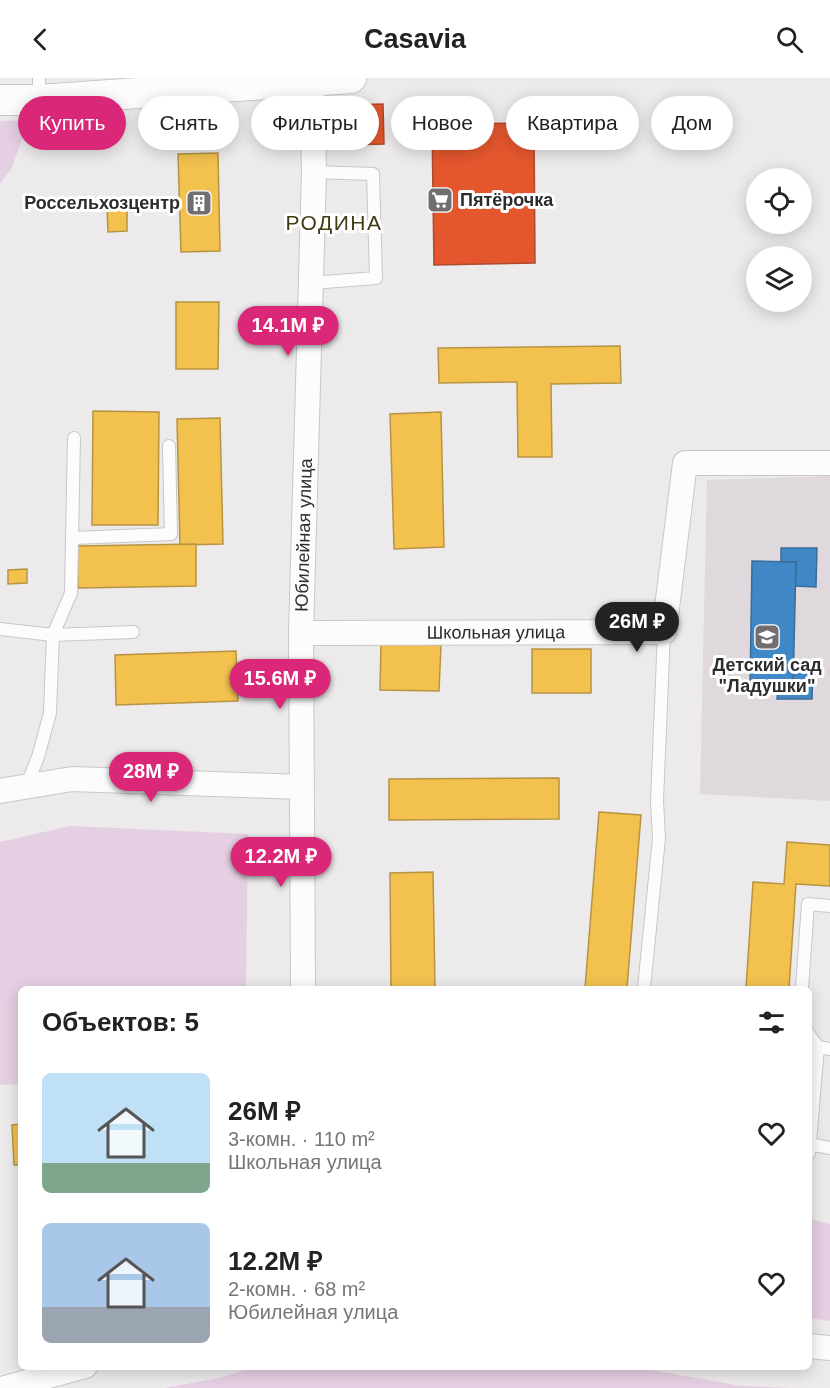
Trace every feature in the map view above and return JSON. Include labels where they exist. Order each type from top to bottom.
[{"type":"street","points":[[0,100],[39,89],[351,78]]},
{"type":"street","name":"Юбилейная улица","points":[[303,986],[301,633],[314,172],[312,81]]},
{"type":"street","points":[[664,632],[685,463],[830,463]]},
{"type":"street","name":"Школьная улица","points":[[301,633],[664,632]]},
{"type":"street","points":[[0,791],[72,779],[301,787]]},
{"type":"street","points":[[812,1346],[830,1348]]},
{"type":"street","points":[[4,1388],[70,1370]]},
{"type":"lane","points":[[311,283],[375,278],[372,174],[314,172]]},
{"type":"lane","points":[[26,787],[38,757],[50,713],[53,635],[71,593],[74,438]]},
{"type":"lane","points":[[72,538],[171,534],[170,446]]},
{"type":"lane","points":[[0,629],[53,635],[133,632]]},
{"type":"lane","points":[[644,986],[659,838],[657,801],[664,632]]},
{"type":"lane","points":[[802,986],[808,904],[830,906]]},
{"type":"lane","points":[[812,1037],[824,1048],[812,1120]]},
{"type":"lane","points":[[812,1145],[830,1148]]},
{"type":"shaded area","points":[[18,120],[18,150],[11,169],[0,184],[0,121]]},
{"type":"shaded area","name":"Детский сад \"Ладушки\"","points":[[830,476],[830,801],[700,794],[707,480]]},
{"type":"shaded area","points":[[70,826],[248,834],[246,986],[18,986],[18,1084],[0,1085],[0,842]]},
{"type":"shaded area","points":[[812,1220],[830,1224],[830,1321],[812,1318]]},
{"type":"shaded area","points":[[244,1370],[651,1370],[741,1386],[790,1388],[165,1388],[224,1377]]},
{"type":"building: Жильё","name":"Россельхозцентр","points":[[218,153],[220,251],[181,252],[178,154]]},
{"type":"building: Жильё","points":[[107,207],[127,207],[127,231],[108,232]]},
{"type":"building: Жильё","points":[[176,302],[219,302],[218,369],[176,369]]},
{"type":"building: Жильё","points":[[620,346],[621,383],[551,384],[552,457],[518,457],[517,382],[439,383],[438,348]]},
{"type":"building: Жильё","points":[[93,411],[159,412],[158,525],[92,525]]},
{"type":"building: Жильё","points":[[441,412],[444,547],[394,549],[390,414]]},
{"type":"building: Жильё","points":[[220,418],[223,544],[180,545],[177,419]]},
{"type":"building: Жильё","points":[[196,544],[196,586],[78,588],[77,546]]},
{"type":"building: Жильё","points":[[27,569],[27,583],[8,584],[8,570]]},
{"type":"building: Жильё","points":[[381,643],[441,645],[439,691],[380,690]]},
{"type":"building: Жильё","points":[[532,649],[591,649],[591,693],[532,693]]},
{"type":"building: Жильё","points":[[236,651],[238,701],[116,705],[115,655]]},
{"type":"building: Жильё","points":[[559,778],[559,819],[389,820],[389,779]]},
{"type":"building: Жильё","points":[[599,812],[641,815],[627,986],[585,986]]},
{"type":"building: Жильё","points":[[787,842],[830,845],[830,886],[796,884],[789,986],[746,986],[753,882],[784,884]]},
{"type":"building: Жильё","points":[[433,872],[435,986],[391,986],[390,873]]},
{"type":"building: Жильё","points":[[18,1124],[18,1165],[14,1165],[12,1125]]},
{"type":"building: Торговля","points":[[379,104],[383,104],[384,144],[379,144]]},
{"type":"building: Торговля","points":[[494,123],[506,123],[506,150],[534,150],[535,263],[434,265],[432,150],[494,150]]},
{"type":"building: Школы","points":[[781,548],[817,548],[816,587],[795,586],[796,562],[781,562]]},
{"type":"building: Школы","points":[[752,561],[796,562],[793,688],[750,687]]},
{"type":"building: Школы","points":[[794,662],[813,662],[812,699],[777,699],[778,688],[793,688]]},
{"type":"place","name":"Пятёрочка","points":[[440,200]]},
{"type":"place","name":"Россельхозцентр","points":[[199,203]]},
{"type":"place","name":"Детский сад \"Ладушки\"","points":[[767,637]]},
{"type":"district","name":"РОДИНА","points":[[334,222]]}]
